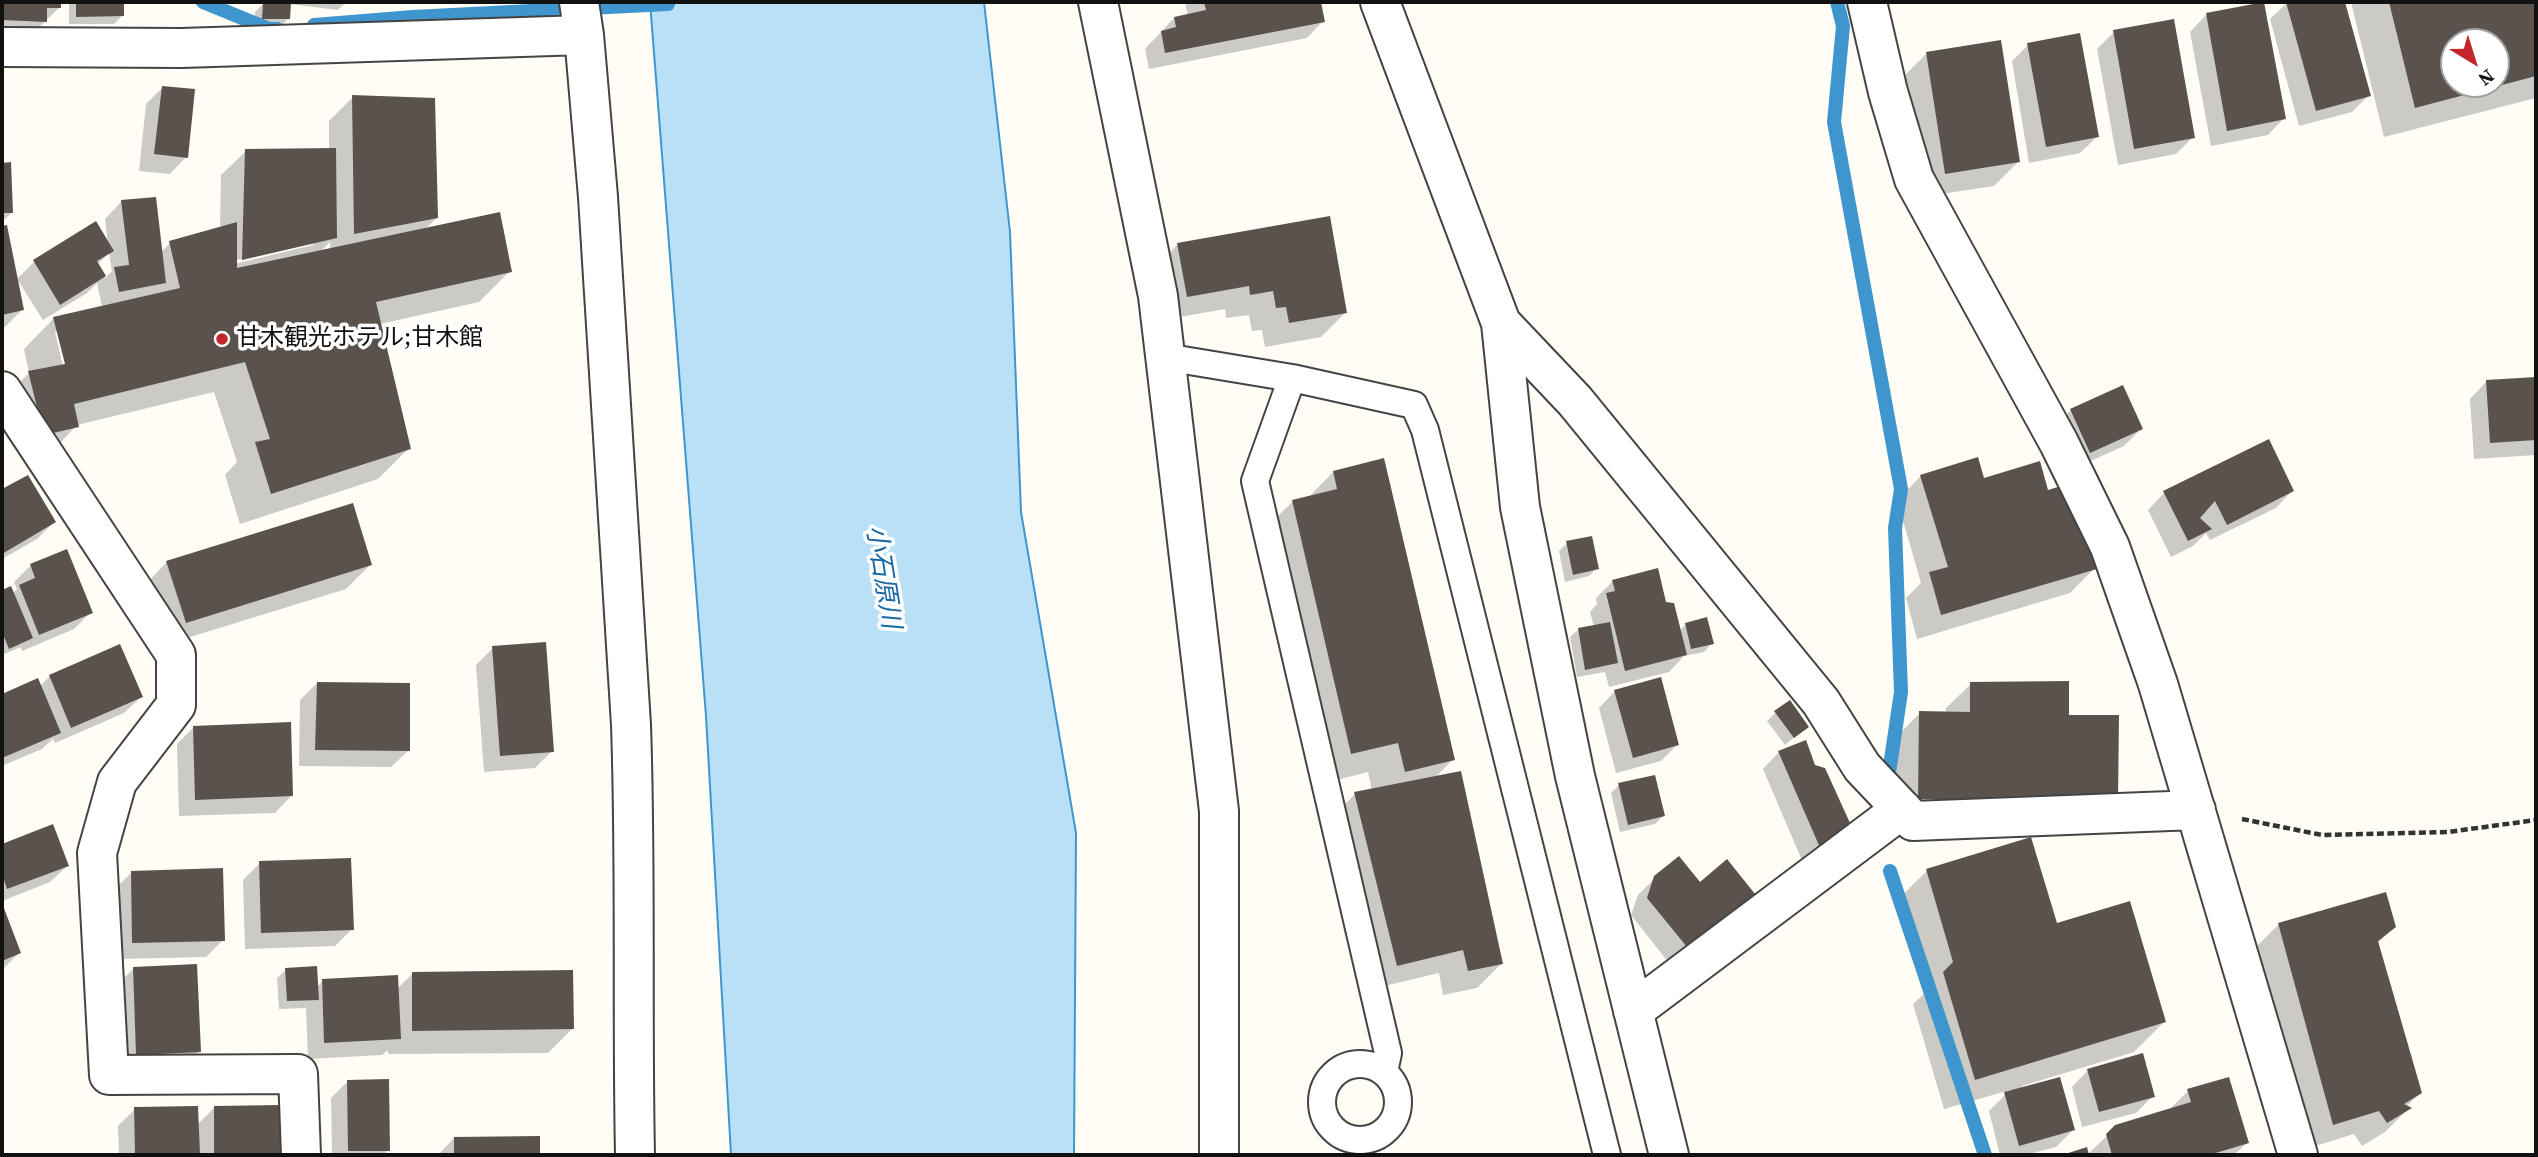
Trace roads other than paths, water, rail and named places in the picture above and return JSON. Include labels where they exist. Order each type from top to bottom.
[{"type":"street","points":[[1098,2],[1158,296],[1219,811],[1219,1155]]},
{"type":"street","points":[[1380,2],[1501,323],[1520,507],[1575,776],[1669,1155]]},
{"type":"street","points":[[1867,2],[1888,92],[1914,179],[2059,443],[2110,547],[2158,684],[2298,1155]]},
{"type":"street","points":[[2,47],[182,48],[581,18],[598,197],[631,725],[634,797],[635,1155]]},
{"type":"street","points":[[1501,323],[1584,412],[1821,702],[1862,767],[1913,821],[2196,810]]},
{"type":"street","points":[[2,391],[176,655],[176,705],[117,782],[97,853],[109,1075],[298,1073],[301,1155]]},
{"type":"street","points":[[1633,1012],[1902,809]]},
{"type":"lane","points":[[1165,357],[1292,378],[1414,405],[1424,430],[1607,1155]]},
{"type":"lane","points":[[1292,378],[1255,481],[1388,1053],[1384,1072]]},
{"type":"water","name":"小石原川","points":[[650,2],[984,2],[1010,232],[1021,512],[1076,833],[1074,1155],[731,1155],[706,716]]},
{"type":"waterway","points":[[203,2],[269,29],[277,29]]},
{"type":"waterway","points":[[1837,2],[1843,26],[1834,122],[1901,489],[1895,528],[1901,692],[1889,773]]},
{"type":"waterway","points":[[314,25],[413,17],[668,4]]},
{"type":"waterway","points":[[1890,871],[1985,1155]]},
{"type":"place","name":"甘木観光ホテル;甘木館","points":[[222,339]]}]
